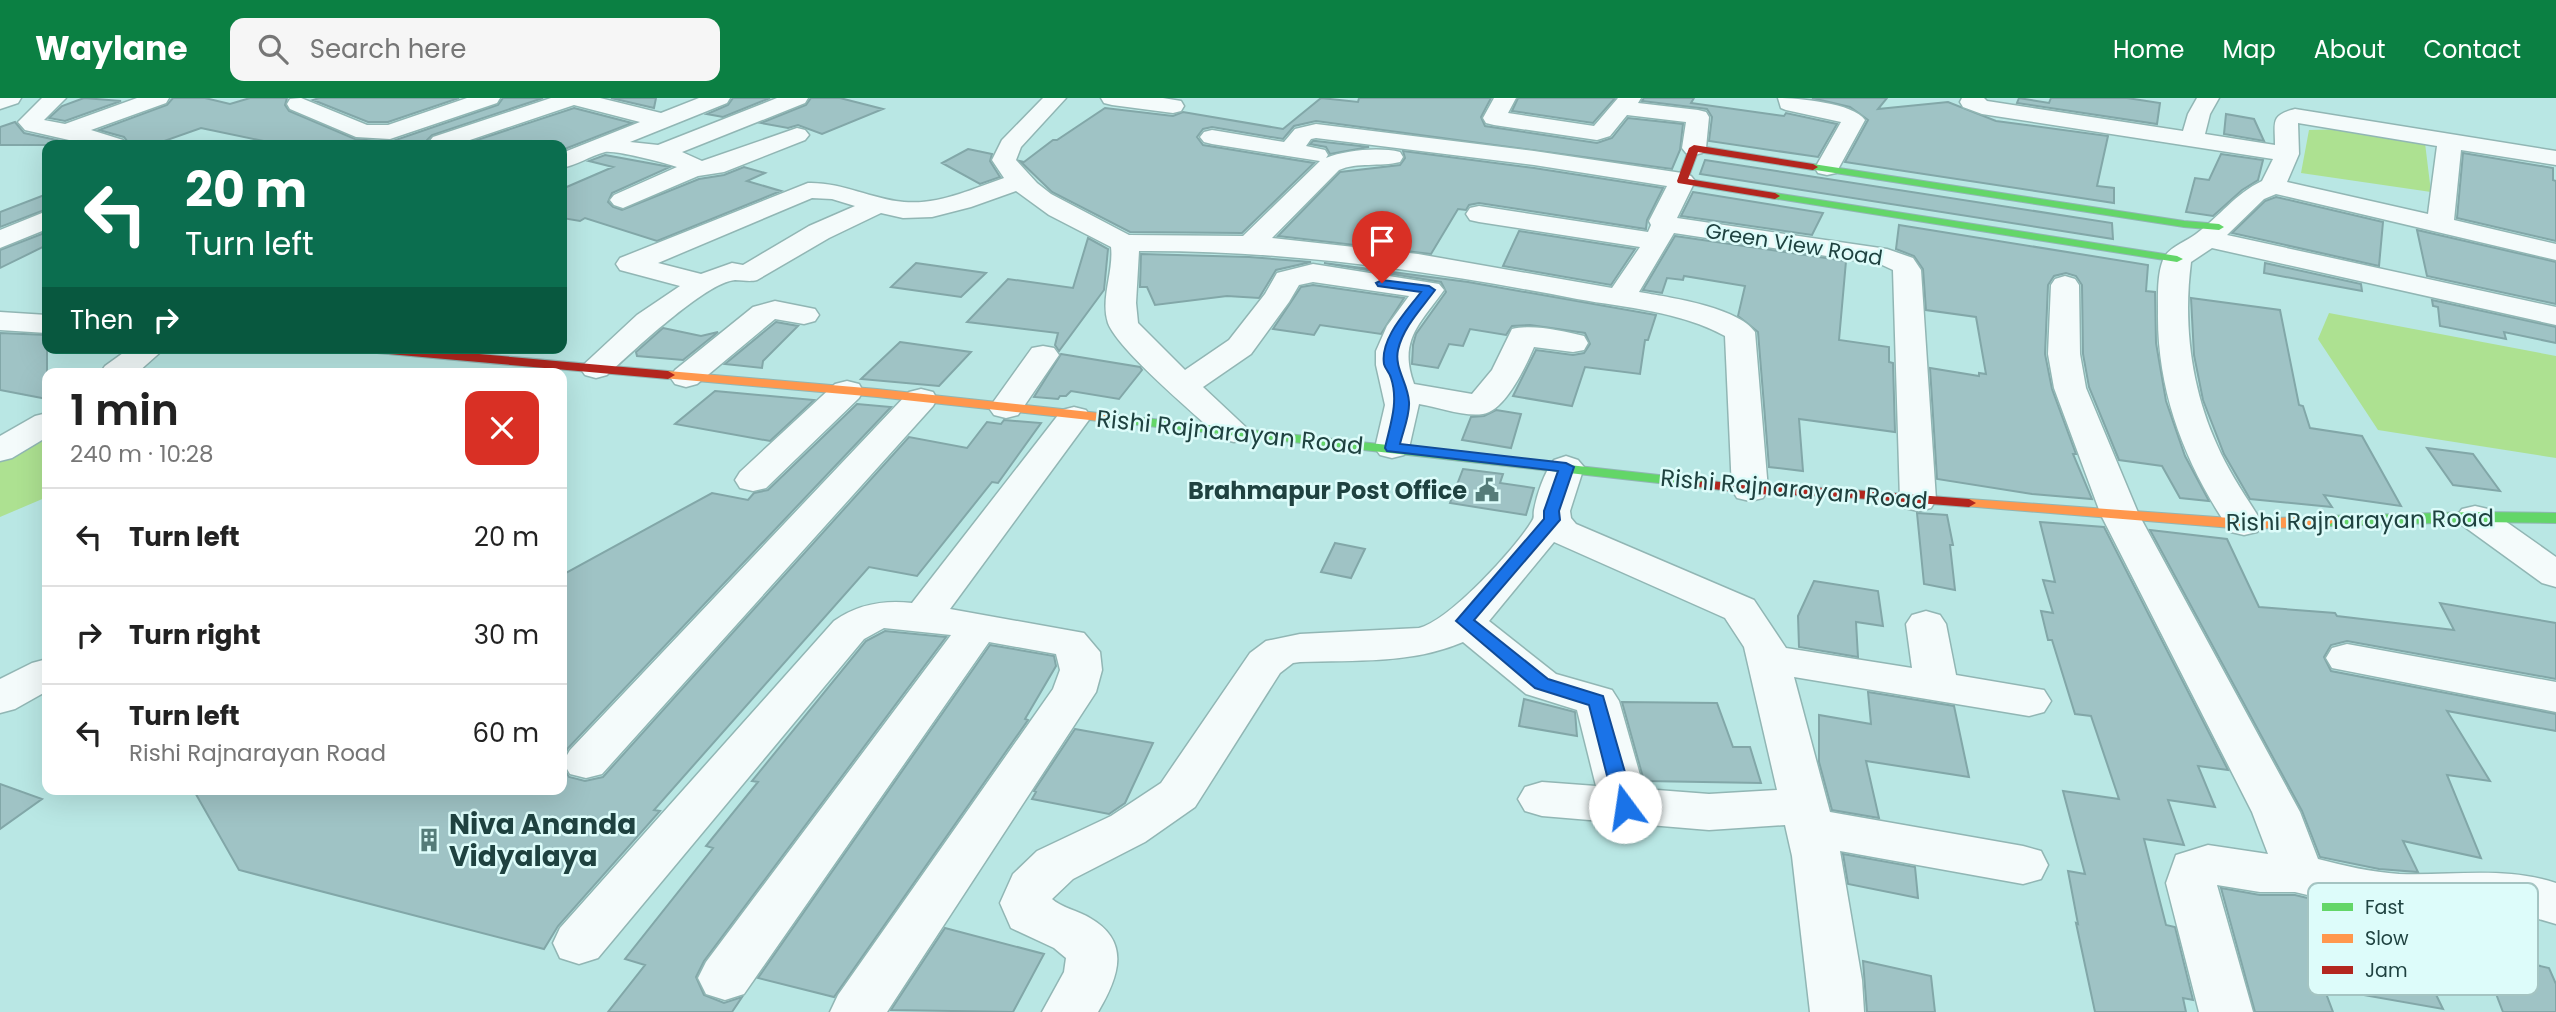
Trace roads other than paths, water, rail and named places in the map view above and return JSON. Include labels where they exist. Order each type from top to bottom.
[{"type":"street","points":[[0,102],[10,98]]},
{"type":"street","points":[[55,98],[29,122],[99,140]]},
{"type":"street","points":[[73,132],[74,128],[95,119],[158,98]]},
{"type":"street","points":[[298,104],[364,132],[376,133],[390,132],[489,98]]},
{"type":"street","points":[[447,140],[573,98],[660,120]]},
{"type":"street","points":[[567,159],[719,98]]},
{"type":"street","points":[[604,143],[642,152],[661,152],[797,98]]},
{"type":"street","points":[[1055,98],[1010,145],[1004,160],[1019,181],[1053,207],[1124,243],[1187,241],[1367,254],[1620,298],[1724,322],[1740,332],[1750,490]]},
{"type":"street","points":[[1112,98],[1173,106]]},
{"type":"street","points":[[1505,98],[1494,118],[1590,132],[1602,131],[1627,103],[1703,107],[1694,148],[1682,181],[1662,221],[1661,233],[1620,298]]},
{"type":"street","points":[[1789,98],[1794,105],[1846,115],[1854,120],[1826,168]]},
{"type":"street","points":[[1973,98],[1971,102],[1982,107],[2287,154]]},
{"type":"street","points":[[2192,139],[2199,114],[2208,98]]},
{"type":"street","points":[[2273,186],[2287,154],[2286,119],[2295,116],[2556,158]]},
{"type":"street","points":[[1290,151],[1303,134],[1316,131],[1534,158],[2176,259],[2213,233],[2255,194],[2273,186],[2556,252]]},
{"type":"street","points":[[623,200],[693,169],[715,167],[797,135]]},
{"type":"street","points":[[1212,137],[1342,160],[1383,156],[1521,171],[1534,158]]},
{"type":"street","points":[[2440,225],[2450,140]]},
{"type":"street","points":[[1694,148],[2184,224],[2556,316]]},
{"type":"street","points":[[661,152],[693,165],[693,169]]},
{"type":"street","points":[[1250,244],[1320,174],[1342,160]]},
{"type":"street","points":[[703,283],[630,264],[808,191],[824,191],[906,211],[923,209],[1019,181]]},
{"type":"street","points":[[596,368],[648,321],[703,283],[732,271],[747,274],[819,232],[877,205]]},
{"type":"street","points":[[1479,214],[1661,233]]},
{"type":"street","points":[[0,240],[42,221]]},
{"type":"street","name":"Green View Road","points":[[1661,233],[1887,257],[1903,264],[1907,270],[1918,500]]},
{"type":"street","points":[[1124,243],[1129,261],[1122,307],[1123,326],[1139,345],[1234,432]]},
{"type":"street","points":[[2176,259],[2172,286],[2176,372],[2195,436],[2244,524]]},
{"type":"street","points":[[1184,385],[1240,347],[1279,296],[1287,279],[1313,274],[1429,290],[1402,325],[1392,349],[1390,365],[1398,377],[1402,404],[1392,448]]},
{"type":"street","points":[[2065,285],[2064,354],[2070,388],[2120,515],[2276,812],[2293,855],[2295,873]]},
{"type":"street","points":[[685,376],[764,313],[775,310],[804,315]]},
{"type":"street","points":[[0,321],[42,324]]},
{"type":"street","points":[[1400,391],[1480,405],[1507,373],[1523,336],[1573,343]]},
{"type":"street","points":[[123,368],[142,354]]},
{"type":"street","name":"Rishi Rajnarayan Road","points":[[435,354],[921,398],[1074,417],[1566,467],[1750,490],[1828,492],[2244,524],[2475,517],[2556,518]]},
{"type":"street","points":[[1006,408],[1043,355]]},
{"type":"street","points":[[753,480],[847,391]]},
{"type":"street","points":[[586,762],[921,398]]},
{"type":"street","points":[[923,617],[1074,417]]},
{"type":"street","points":[[0,451],[42,426]]},
{"type":"street","points":[[1069,1012],[1092,971],[1093,953],[1084,939],[1029,913],[1025,903],[1031,888],[1055,865],[1128,829],[1178,795],[1265,663],[1281,651],[1423,641],[1449,633],[1464,621],[1552,520],[1552,511],[1566,467]]},
{"type":"street","points":[[2475,517],[2556,576]]},
{"type":"street","points":[[1552,520],[1563,532],[1740,609],[1765,647],[1819,869],[1837,1012]]},
{"type":"street","points":[[579,943],[849,630],[863,618],[888,614],[923,617],[1069,643],[1079,652],[1081,670],[1074,691],[857,1012]]},
{"type":"street","points":[[1464,621],[1541,684],[1597,701],[1625,807]]},
{"type":"street","points":[[1926,624],[1937,687]]},
{"type":"street","points":[[725,978],[978,627]]},
{"type":"street","points":[[1768,659],[2029,701]]},
{"type":"street","points":[[2347,659],[2556,697]]},
{"type":"street","points":[[0,698],[42,676]]},
{"type":"street","points":[[1542,799],[1709,813],[1807,816],[2023,865]]},
{"type":"street","points":[[2226,1012],[2192,883],[2194,869],[2208,864],[2260,873],[2295,873],[2339,883]]},
{"type":"street","points":[[2538,898],[2556,904]]},
{"type":"place","name":"Brahmapur Post Office","points":[[1487,490]]},
{"type":"place","name":"Niva Ananda Vidyalaya","points":[[429,840]]}]
